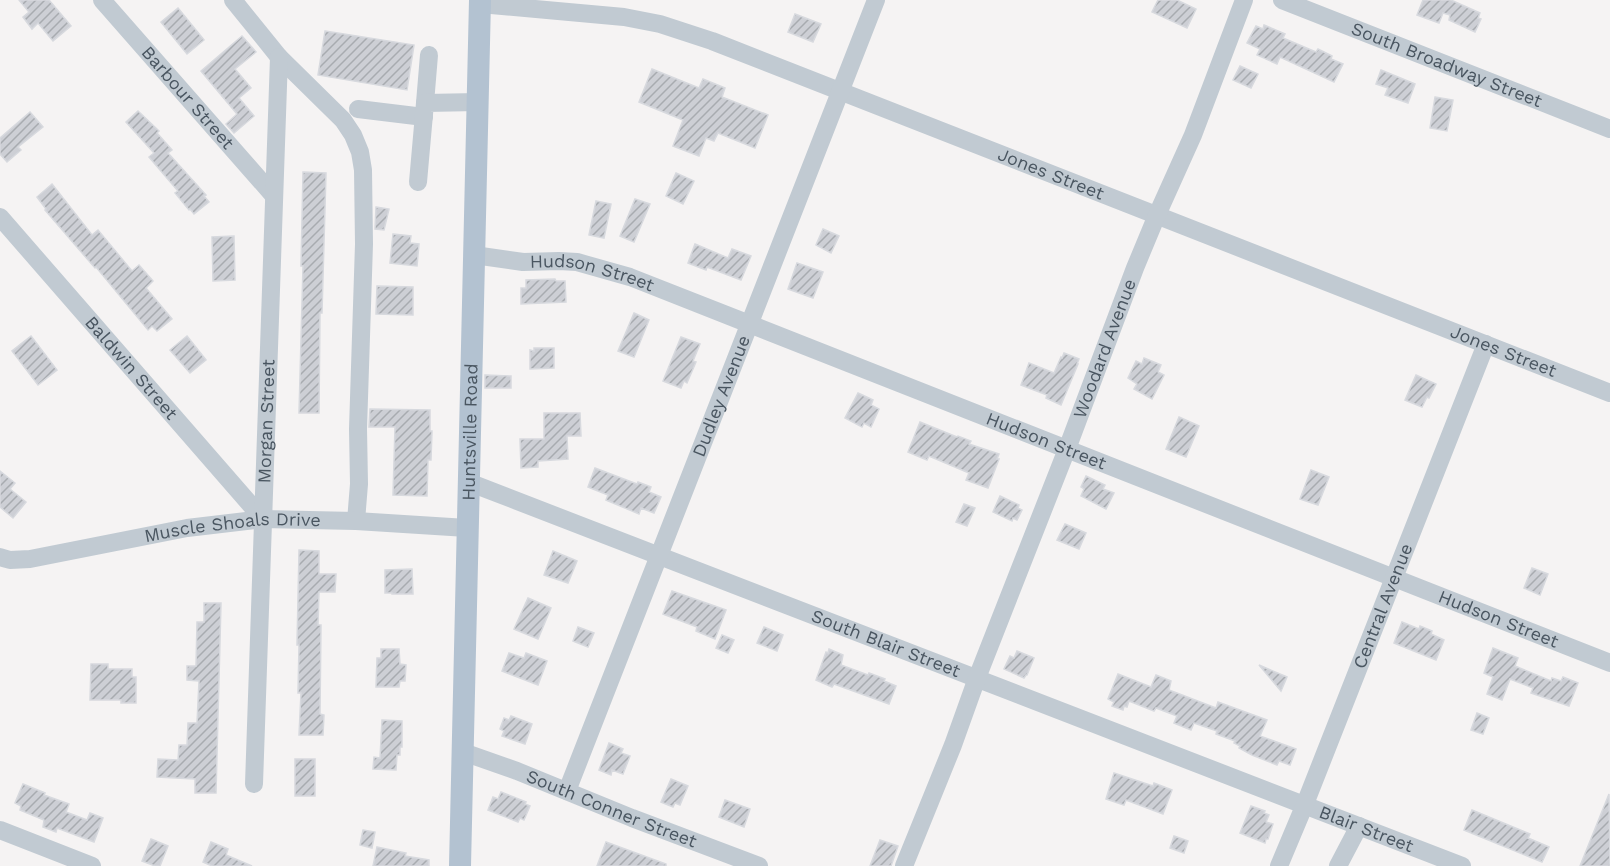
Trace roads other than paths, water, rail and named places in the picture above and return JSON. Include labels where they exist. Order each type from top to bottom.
[{"type":"main road","name":"Huntsville Road","points":[[460,866],[480,2]]},
{"type":"street","name":"Barbour Street","points":[[102,0],[274,196]]},
{"type":"street","points":[[233,0],[279,57],[343,120],[360,152],[363,170],[364,244],[358,429],[359,484],[356,521]]},
{"type":"street","name":"Dudley Avenue","points":[[567,791],[876,0]]},
{"type":"street","name":"Woodard Avenue","points":[[904,866],[953,745],[976,678],[1157,215],[1193,135],[1244,0]]},
{"type":"street","name":"South Broadway Street","points":[[1282,0],[1610,129]]},
{"type":"street","name":"Jones Street","points":[[480,2],[624,17],[660,24],[712,40],[1610,393]]},
{"type":"street","points":[[418,182],[429,55]]},
{"type":"street","name":"Morgan Street","points":[[254,784],[279,57]]},
{"type":"street","points":[[358,109],[425,110],[477,102]]},
{"type":"street","name":"Baldwin Street","points":[[0,216],[263,519]]},
{"type":"street","name":"Hudson Street","points":[[474,255],[523,262],[577,262],[630,277],[1610,663]]},
{"type":"street","name":"Central Avenue","points":[[1279,866],[1486,344]]},
{"type":"street","name":"South Blair Street","points":[[468,482],[1305,804]]},
{"type":"street","name":"Muscle Shoals Drive","points":[[0,558],[30,560],[187,528],[263,519],[356,521],[467,528]]},
{"type":"street","name":"South Conner Street","points":[[463,752],[759,866]]},
{"type":"street","name":"Blair Street","points":[[1305,804],[1462,866]]},
{"type":"street","points":[[1338,866],[1359,826]]},
{"type":"street","points":[[0,830],[92,866]]}]
